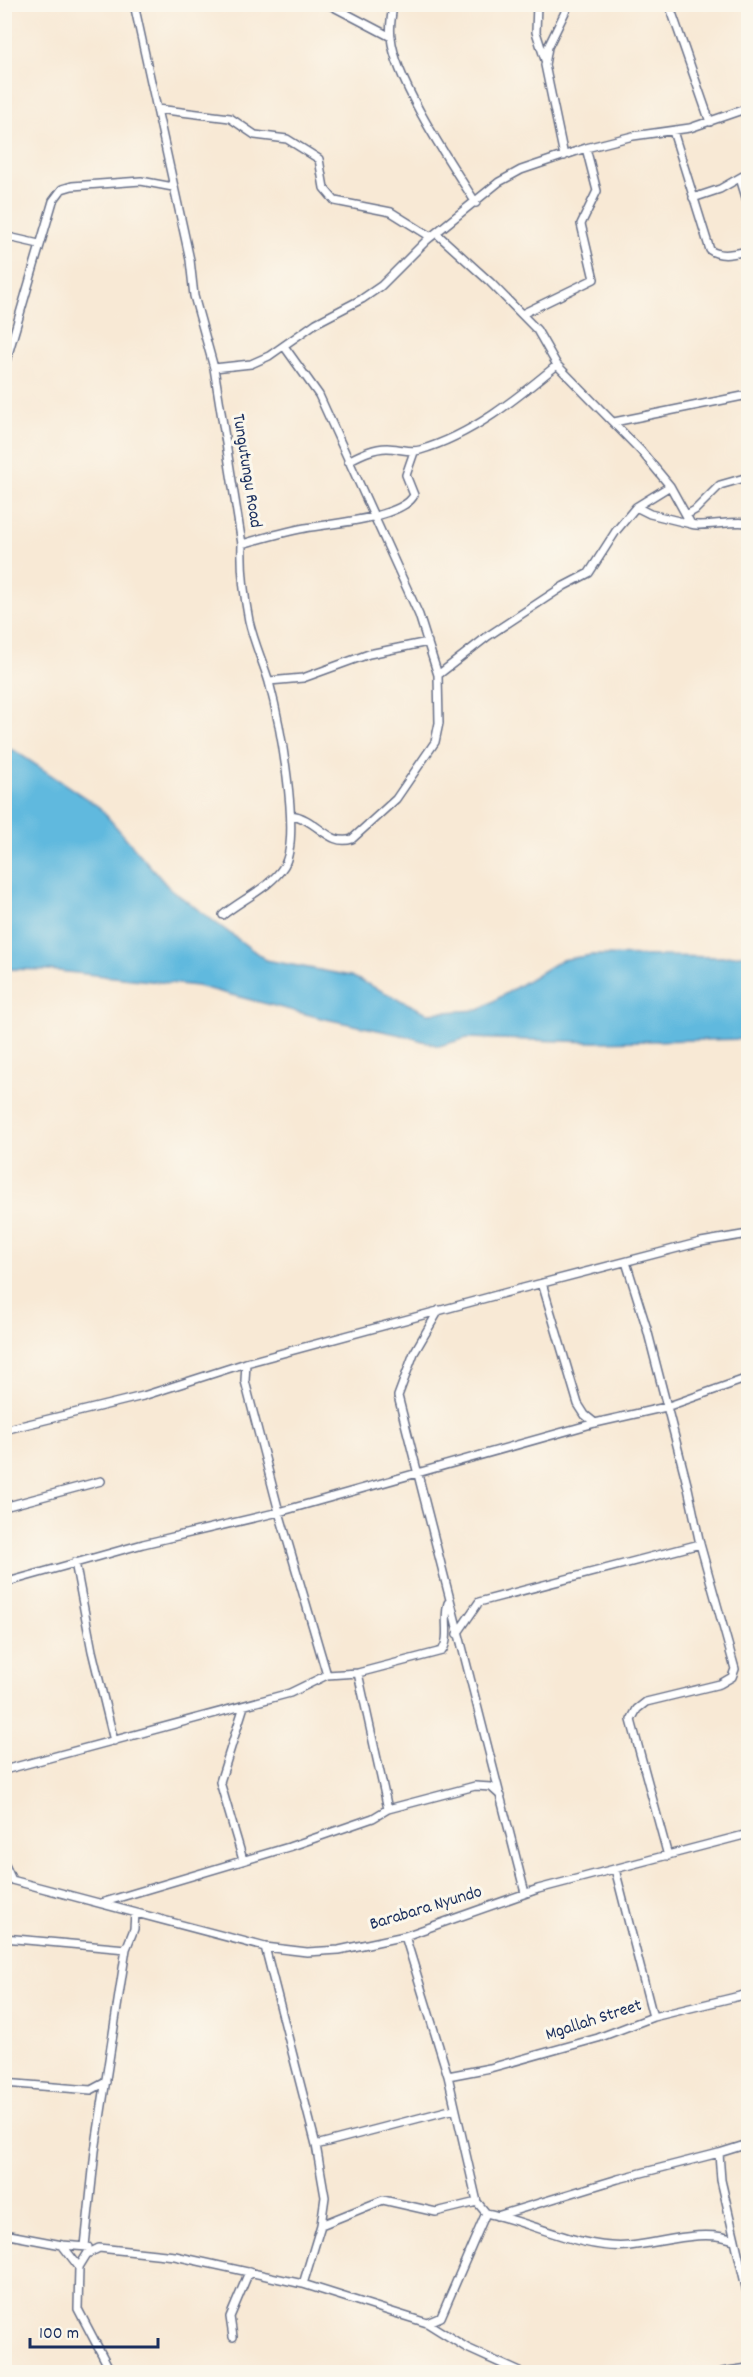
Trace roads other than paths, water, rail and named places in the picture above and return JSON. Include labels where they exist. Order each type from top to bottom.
[{"type":"street","name":"Tungutungu Road","points":[[134,4],[190,260],[194,296],[214,368],[242,544],[241,573],[249,622],[269,681],[282,746],[291,815],[292,838],[284,867],[224,915]]},
{"type":"street","points":[[328,4],[390,37]]},
{"type":"street","points":[[393,4],[390,37],[395,56],[420,109],[476,202]]},
{"type":"street","points":[[537,4],[536,32],[545,60],[564,156]]},
{"type":"street","points":[[545,60],[548,47],[569,4]]},
{"type":"street","points":[[669,4],[710,122]]},
{"type":"street","points":[[214,368],[251,364],[284,346],[308,328],[362,299],[381,285],[434,235],[499,182],[521,170],[586,147],[710,122],[748,107]]},
{"type":"street","points":[[157,110],[230,118],[255,135],[287,138],[319,159],[324,188],[334,201],[391,212],[434,235],[537,330],[557,365],[614,422],[670,486],[691,524]]},
{"type":"street","points":[[673,131],[710,250],[716,255],[748,251]]},
{"type":"street","points":[[522,314],[594,279],[581,230],[581,224],[597,191],[586,147]]},
{"type":"street","points":[[693,198],[720,189],[748,172]]},
{"type":"street","points":[[740,178],[748,204]]},
{"type":"street","points":[[4,368],[52,201],[67,187],[141,181],[173,187]]},
{"type":"street","points":[[4,236],[39,244]]},
{"type":"street","points":[[284,346],[319,395],[419,615],[438,675],[439,723],[435,742],[396,800],[366,829],[352,839],[340,841],[308,818],[291,815]]},
{"type":"street","points":[[348,461],[375,449],[388,448],[414,452],[432,446],[494,415],[557,365]]},
{"type":"street","points":[[614,422],[748,395]]},
{"type":"street","points":[[242,544],[308,528],[373,516],[412,499],[414,495],[406,475],[414,452]]},
{"type":"street","points":[[686,516],[720,484],[748,477]]},
{"type":"street","points":[[438,675],[488,636],[564,586],[589,573],[616,531],[636,507],[670,486]]},
{"type":"street","points":[[636,507],[650,514],[696,526],[722,521],[748,523]]},
{"type":"street","points":[[269,681],[303,678],[369,654],[428,642]]},
{"type":"street","points":[[4,1430],[143,1396],[246,1364],[439,1310],[701,1242],[748,1234]]},
{"type":"street","points":[[626,1262],[688,1488],[700,1544],[735,1674],[720,1684],[646,1702],[637,1709],[632,1720],[668,1856]]},
{"type":"street","points":[[542,1283],[578,1404],[585,1415],[595,1423]]},
{"type":"street","points":[[439,1310],[414,1353],[398,1396],[525,1893]]},
{"type":"street","points":[[246,1364],[245,1381],[279,1512],[327,1675]]},
{"type":"street","points":[[4,1583],[75,1562],[279,1512],[595,1423],[666,1407],[748,1378]]},
{"type":"street","points":[[4,1507],[101,1481]]},
{"type":"street","points":[[458,1634],[479,1602],[700,1544]]},
{"type":"street","points":[[75,1562],[92,1651],[114,1741]]},
{"type":"street","points":[[4,1770],[290,1693],[327,1675],[358,1674],[442,1651],[446,1643],[445,1618],[449,1601]]},
{"type":"street","points":[[358,1674],[388,1809]]},
{"type":"street","points":[[243,1860],[220,1782],[244,1706]]},
{"type":"street","points":[[101,1903],[373,1818],[388,1809],[480,1785],[491,1787],[501,1796]]},
{"type":"street","name":"Barabara Nyundo","points":[[8,1879],[265,1947],[307,1952],[405,1936],[525,1893],[748,1834]]},
{"type":"street","points":[[4,1863],[8,1879]]},
{"type":"street","points":[[615,1869],[653,2017]]},
{"type":"street","points":[[85,2246],[106,2082],[126,1949],[134,1929],[135,1913]]},
{"type":"street","points":[[405,1936],[448,2076],[477,2202],[486,2213],[605,2246],[627,2246],[713,2235],[734,2240]]},
{"type":"street","points":[[4,1938],[126,1949]]},
{"type":"street","points":[[265,1947],[326,2197],[321,2225],[303,2283]]},
{"type":"street","name":"Mgallah Street","points":[[448,2076],[490,2068],[598,2038],[653,2017],[748,1994]]},
{"type":"street","points":[[4,2083],[91,2090],[106,2082]]},
{"type":"street","points":[[91,2090],[104,2100]]},
{"type":"street","points":[[315,2145],[454,2109]]},
{"type":"street","points":[[497,2216],[618,2179],[748,2144]]},
{"type":"street","points":[[719,2153],[721,2180],[748,2296]]},
{"type":"street","points":[[321,2225],[383,2200],[436,2212],[477,2202]]},
{"type":"street","points":[[442,2332],[441,2317],[486,2213]]},
{"type":"street","points":[[4,2234],[62,2245],[175,2256],[303,2283],[427,2323],[467,2348],[520,2373]]},
{"type":"street","points":[[62,2245],[79,2267]]},
{"type":"street","points":[[99,2248],[91,2251],[79,2267],[78,2310],[111,2373]]},
{"type":"street","points":[[233,2337],[230,2317],[249,2272]]},
{"type":"street","points":[[427,2323],[441,2317]]},
{"type":"street","points":[[722,2373],[748,2368]]},
{"type":"water","points":[[5,748],[15,751],[99,807],[169,888],[266,960],[351,976],[427,1013],[479,1010],[561,960],[592,955],[721,957],[748,954],[748,1039],[595,1042],[467,1038],[439,1046],[197,986],[49,970],[5,969]]}]
